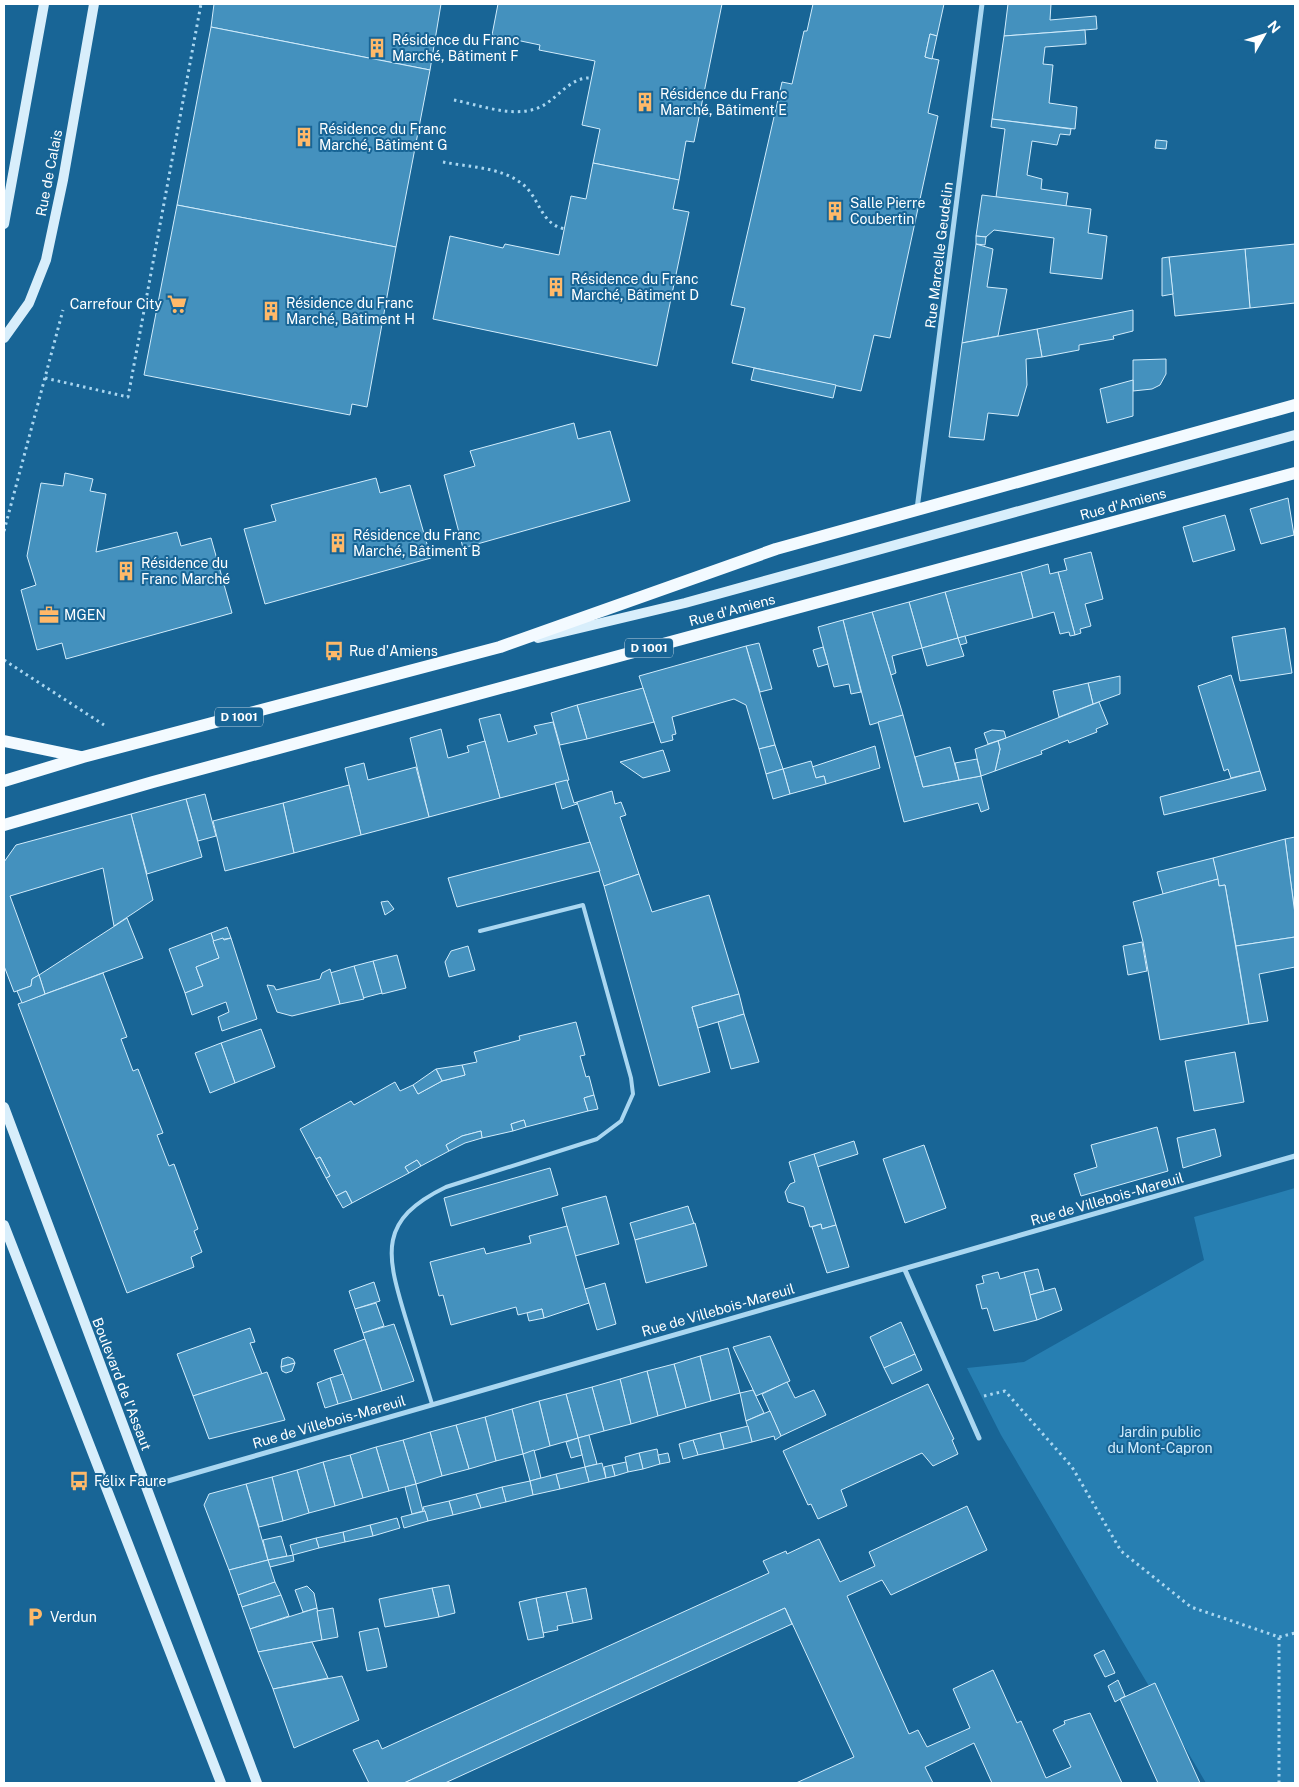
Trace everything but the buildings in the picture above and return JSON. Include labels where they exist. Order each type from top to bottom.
[{"type":"main road","points":[[4,224],[44,4]]},
{"type":"main road","name":"Rue de Calais","points":[[4,338],[29,303],[46,260],[63,180],[94,4]]},
{"type":"main road","name":"Rue d'Amiens","points":[[500,647],[746,559],[1295,405]]},
{"type":"main road","name":"Rue d'Amiens","points":[[4,781],[133,744],[500,647],[685,603],[1295,436]]},
{"type":"main road","name":"Rue d'Amiens","points":[[4,825],[153,782],[1295,473]]},
{"type":"main road","points":[[4,741],[83,758]]},
{"type":"main road","name":"Boulevard de l'Assaut","points":[[4,1107],[257,1783]]},
{"type":"main road","points":[[4,1225],[220,1783]]},
{"type":"street","name":"Rue Marcelle Geudelin","points":[[917,510],[982,4]]},
{"type":"street","name":"Rue de Villebois-Mareuil","points":[[147,1487],[724,1319],[905,1270],[1295,1156]]},
{"type":"street","points":[[905,1270],[979,1438]]},
{"type":"lane","points":[[432,1404],[394,1278],[391,1256],[393,1239],[400,1222],[412,1208],[426,1197],[446,1187],[596,1139],[622,1121],[633,1094],[631,1078],[582,905],[480,931]]},
{"type":"path","points":[[44,378],[128,397],[200,4]]},
{"type":"path","points":[[454,100],[508,110],[529,111],[542,106],[576,80],[592,78]]},
{"type":"path","points":[[443,162],[513,177],[528,190],[552,225],[564,229]]},
{"type":"path","points":[[4,531],[63,310]]},
{"type":"path","points":[[4,660],[133,744]]},
{"type":"path","points":[[1005,1391],[1072,1467],[1121,1551],[1191,1607],[1279,1638],[1295,1633]]},
{"type":"path","points":[[1279,1638],[1279,1783]]},
{"type":"green space","name":"Jardin public du Mont-Capron","points":[[1295,1188],[1295,1783],[1206,1783],[1001,1435],[967,1368],[1024,1362],[1204,1260],[1194,1217]]},
{"type":"place","name":"Résidence du Franc Marché, Bâtiment F","points":[[377,48]]},
{"type":"place","name":"Résidence du Franc Marché, Bâtiment E","points":[[645,102]]},
{"type":"place","name":"Résidence du Franc Marché, Bâtiment G","points":[[304,137]]},
{"type":"place","name":"Salle Pierre Coubertin","points":[[835,211]]},
{"type":"place","name":"Résidence du Franc Marché, Bâtiment D","points":[[556,287]]},
{"type":"place","name":"Carrefour City","points":[[177,304]]},
{"type":"place","name":"Résidence du Franc Marché, Bâtiment H","points":[[271,311]]},
{"type":"place","name":"Résidence du Franc Marché, Bâtiment B","points":[[338,543]]},
{"type":"place","name":"Résidence du Franc Marché","points":[[126,571]]},
{"type":"place","name":"MGEN","points":[[49,615]]},
{"type":"place","name":"Rue d'Amiens","points":[[334,651]]},
{"type":"place","name":"Félix Faure","points":[[79,1481]]},
{"type":"place","name":"Verdun","points":[[35,1617]]}]
